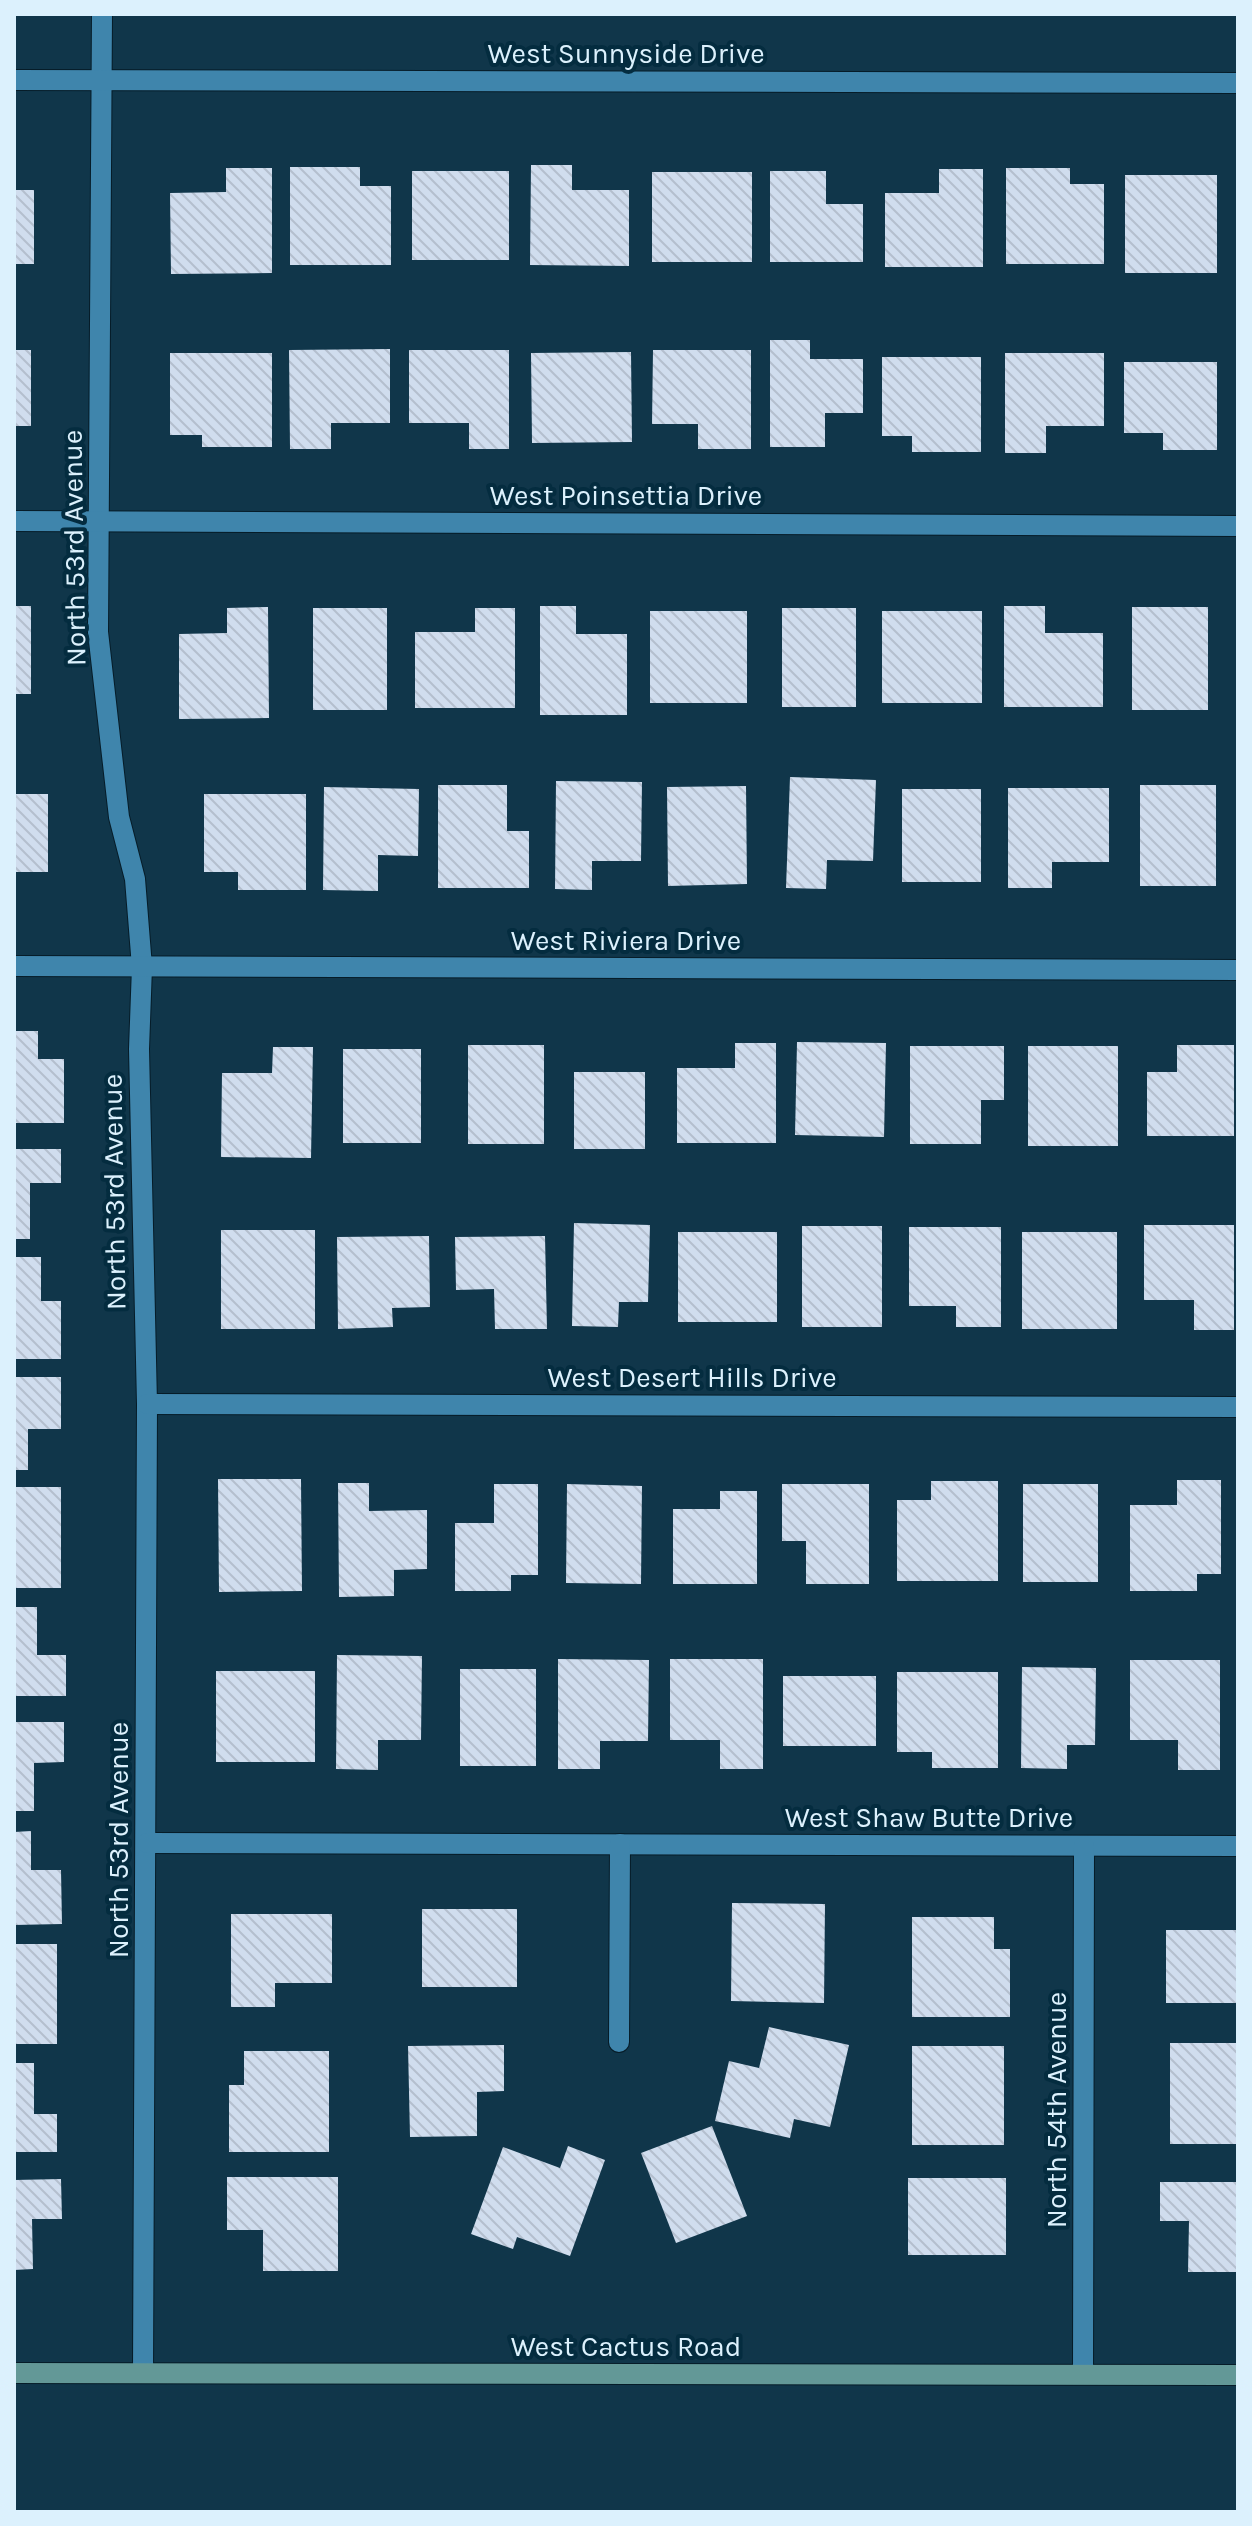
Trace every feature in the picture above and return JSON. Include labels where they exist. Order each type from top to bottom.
[{"type":"main road","name":"West Cactus Road","points":[[14,2373],[1238,2375]]},
{"type":"street","name":"North 53rd Avenue","points":[[102,14],[98,632],[119,817],[135,879],[142,967],[139,1049],[147,1404],[143,2373]]},
{"type":"street","name":"West Sunnyside Drive","points":[[14,80],[1238,83]]},
{"type":"street","name":"West Poinsettia Drive","points":[[14,521],[1238,526]]},
{"type":"street","name":"West Riviera Drive","points":[[14,966],[1238,970]]},
{"type":"street","name":"West Desert Hills Drive","points":[[147,1404],[1238,1407]]},
{"type":"street","name":"West Shaw Butte Drive","points":[[147,1843],[1238,1846]]},
{"type":"street","points":[[619,2042],[620,1844]]},
{"type":"street","name":"North 54th Avenue","points":[[1083,2374],[1084,1846]]},
{"type":"building","points":[[531,165],[572,165],[572,190],[629,190],[629,266],[530,265]]},
{"type":"building","points":[[290,167],[360,167],[360,186],[391,186],[391,265],[290,265]]},
{"type":"building","points":[[226,168],[272,168],[272,273],[171,274],[170,193],[226,192]]},
{"type":"building","points":[[1006,168],[1070,168],[1070,184],[1104,184],[1104,264],[1006,264]]},
{"type":"building","points":[[939,169],[983,169],[983,267],[885,267],[885,193],[939,193]]},
{"type":"building","points":[[412,171],[509,171],[509,260],[412,260]]},
{"type":"building","points":[[770,171],[826,171],[826,204],[863,204],[863,262],[770,262]]},
{"type":"building","points":[[652,172],[752,172],[752,262],[652,262]]},
{"type":"building","points":[[1125,175],[1217,175],[1217,273],[1125,273]]},
{"type":"building","points":[[14,190],[34,190],[34,264],[14,264]]},
{"type":"building","points":[[770,340],[810,340],[810,359],[863,359],[863,413],[825,413],[825,447],[770,447]]},
{"type":"building","points":[[390,349],[390,423],[331,423],[331,449],[290,449],[289,350]]},
{"type":"building","points":[[14,350],[31,350],[31,426],[14,426]]},
{"type":"building","points":[[409,350],[509,350],[509,449],[469,449],[469,423],[409,423]]},
{"type":"building","points":[[653,350],[751,350],[751,449],[698,449],[698,424],[652,424]]},
{"type":"building","points":[[631,352],[632,442],[532,443],[531,353]]},
{"type":"building","points":[[170,353],[272,353],[272,447],[202,447],[202,435],[170,435]]},
{"type":"building","points":[[1005,353],[1104,353],[1104,426],[1046,426],[1046,453],[1005,453]]},
{"type":"building","points":[[882,357],[981,357],[981,452],[912,452],[912,436],[882,436]]},
{"type":"building","points":[[1124,362],[1217,362],[1217,450],[1163,450],[1163,433],[1124,433]]},
{"type":"building","points":[[14,606],[31,606],[31,694],[14,694]]},
{"type":"building","points":[[540,606],[576,606],[576,634],[627,634],[627,715],[540,715]]},
{"type":"building","points":[[1004,606],[1045,606],[1045,633],[1103,633],[1103,707],[1004,707]]},
{"type":"building","points":[[268,607],[269,718],[179,719],[179,634],[227,633],[227,608]]},
{"type":"building","points":[[1132,607],[1208,607],[1208,710],[1132,710]]},
{"type":"building","points":[[313,608],[387,608],[387,710],[313,710]]},
{"type":"building","points":[[475,608],[515,608],[515,708],[415,708],[415,632],[475,632]]},
{"type":"building","points":[[782,608],[856,608],[856,707],[782,707]]},
{"type":"building","points":[[650,611],[747,611],[747,703],[650,703]]},
{"type":"building","points":[[882,611],[982,611],[982,703],[882,703]]},
{"type":"building","points":[[790,777],[876,780],[873,861],[827,860],[826,889],[786,888]]},
{"type":"building","points":[[556,781],[642,782],[641,861],[592,861],[592,890],[555,889]]},
{"type":"building","points":[[438,785],[507,785],[507,831],[529,831],[529,888],[438,888]]},
{"type":"building","points":[[1140,785],[1216,785],[1216,886],[1140,886]]},
{"type":"building","points":[[746,786],[747,884],[668,886],[667,787]]},
{"type":"building","points":[[324,787],[419,789],[418,856],[378,855],[378,891],[323,890]]},
{"type":"building","points":[[1008,788],[1109,788],[1109,862],[1052,862],[1052,888],[1008,888]]},
{"type":"building","points":[[902,789],[981,789],[981,882],[902,882]]},
{"type":"building","points":[[14,794],[48,794],[48,872],[14,872]]},
{"type":"building","points":[[204,794],[306,794],[306,890],[238,890],[238,872],[204,872]]},
{"type":"building","points":[[14,1031],[38,1031],[38,1059],[64,1059],[64,1123],[14,1123]]},
{"type":"building","points":[[797,1042],[886,1043],[884,1137],[795,1135]]},
{"type":"building","points":[[735,1043],[776,1043],[776,1143],[677,1143],[677,1068],[735,1068]]},
{"type":"building","points":[[468,1045],[544,1045],[544,1144],[468,1144]]},
{"type":"building","points":[[1177,1045],[1234,1045],[1234,1136],[1147,1136],[1147,1072],[1177,1072]]},
{"type":"building","points":[[910,1046],[1004,1046],[1004,1100],[981,1100],[981,1144],[910,1144]]},
{"type":"building","points":[[1028,1046],[1118,1046],[1118,1146],[1028,1146]]},
{"type":"building","points":[[273,1047],[313,1047],[311,1158],[221,1157],[222,1073],[272,1073]]},
{"type":"building","points":[[343,1049],[421,1049],[421,1143],[343,1143]]},
{"type":"building","points":[[574,1072],[645,1072],[645,1149],[574,1149]]},
{"type":"building","points":[[14,1149],[61,1149],[61,1183],[30,1183],[30,1239],[14,1239]]},
{"type":"building","points":[[574,1223],[650,1225],[648,1302],[619,1302],[618,1327],[572,1326]]},
{"type":"building","points":[[1144,1225],[1234,1225],[1234,1330],[1194,1330],[1194,1300],[1144,1300]]},
{"type":"building","points":[[802,1226],[882,1226],[882,1327],[802,1327]]},
{"type":"building","points":[[909,1227],[1001,1227],[1001,1327],[956,1327],[956,1306],[909,1306]]},
{"type":"building","points":[[221,1230],[315,1230],[315,1329],[221,1329]]},
{"type":"building","points":[[678,1232],[777,1232],[777,1322],[678,1322]]},
{"type":"building","points":[[1022,1232],[1117,1232],[1117,1329],[1022,1329]]},
{"type":"building","points":[[429,1236],[430,1307],[392,1308],[393,1327],[338,1329],[337,1237]]},
{"type":"building","points":[[545,1236],[547,1329],[495,1329],[494,1289],[456,1290],[455,1237]]},
{"type":"building","points":[[14,1257],[41,1257],[41,1301],[61,1301],[61,1359],[14,1359]]},
{"type":"building","points":[[14,1377],[61,1377],[61,1429],[28,1429],[28,1470],[14,1470]]},
{"type":"building","points":[[218,1479],[301,1479],[302,1591],[219,1592]]},
{"type":"building","points":[[1177,1480],[1221,1480],[1221,1574],[1197,1574],[1197,1591],[1130,1591],[1130,1505],[1177,1505]]},
{"type":"building","points":[[931,1481],[998,1481],[998,1581],[897,1581],[897,1500],[931,1500]]},
{"type":"building","points":[[338,1483],[369,1483],[369,1511],[427,1510],[427,1569],[394,1570],[394,1596],[339,1597]]},
{"type":"building","points":[[494,1484],[538,1484],[538,1575],[511,1575],[511,1591],[455,1591],[455,1523],[494,1523]]},
{"type":"building","points":[[567,1484],[642,1486],[641,1584],[566,1583]]},
{"type":"building","points":[[782,1484],[869,1484],[869,1584],[806,1584],[806,1541],[782,1541]]},
{"type":"building","points":[[1023,1484],[1098,1484],[1098,1582],[1023,1582]]},
{"type":"building","points":[[14,1487],[61,1487],[61,1588],[14,1588]]},
{"type":"building","points":[[720,1491],[757,1491],[757,1584],[673,1584],[673,1509],[720,1509]]},
{"type":"building","points":[[14,1607],[37,1607],[37,1655],[66,1655],[66,1696],[14,1696]]},
{"type":"building","points":[[337,1655],[422,1656],[421,1740],[378,1740],[378,1770],[336,1769]]},
{"type":"building","points":[[558,1659],[649,1660],[648,1741],[600,1741],[600,1769],[558,1769]]},
{"type":"building","points":[[670,1659],[763,1659],[763,1769],[720,1769],[720,1740],[670,1740]]},
{"type":"building","points":[[1130,1660],[1220,1660],[1220,1770],[1178,1770],[1178,1740],[1130,1740]]},
{"type":"building","points":[[1022,1667],[1096,1668],[1095,1745],[1067,1745],[1067,1769],[1021,1768]]},
{"type":"building","points":[[460,1669],[536,1669],[536,1766],[460,1766]]},
{"type":"building","points":[[216,1671],[315,1671],[315,1762],[216,1762]]},
{"type":"building","points":[[897,1672],[998,1672],[998,1768],[932,1768],[932,1752],[897,1752]]},
{"type":"building","points":[[783,1676],[876,1676],[876,1746],[783,1746]]},
{"type":"building","points":[[14,1722],[64,1722],[64,1762],[34,1763],[34,1811],[14,1811]]},
{"type":"building","points":[[31,1831],[31,1870],[61,1870],[62,1924],[14,1925],[14,1832]]},
{"type":"building","points":[[732,1903],[825,1904],[824,2003],[731,2001]]},
{"type":"building","points":[[422,1909],[517,1909],[517,1987],[422,1987]]},
{"type":"building","points":[[231,1914],[332,1914],[332,1983],[275,1983],[275,2007],[231,2007]]},
{"type":"building","points":[[912,1917],[994,1917],[994,1949],[1010,1949],[1010,2017],[912,2017]]},
{"type":"building","points":[[1166,1930],[1238,1930],[1238,2003],[1166,2003]]},
{"type":"building","points":[[14,1944],[57,1944],[57,2044],[14,2044]]},
{"type":"building","points":[[769,2027],[849,2045],[830,2127],[794,2119],[790,2138],[715,2121],[729,2061],[759,2068]]},
{"type":"building","points":[[1170,2043],[1238,2043],[1238,2144],[1170,2144]]},
{"type":"building","points":[[504,2045],[504,2091],[477,2092],[477,2136],[410,2137],[408,2046]]},
{"type":"building","points":[[912,2046],[1004,2046],[1004,2145],[912,2145]]},
{"type":"building","points":[[244,2051],[329,2051],[329,2152],[229,2152],[229,2085],[244,2085]]},
{"type":"building","points":[[14,2063],[34,2063],[34,2114],[57,2114],[57,2152],[14,2152]]},
{"type":"building","points":[[712,2126],[747,2216],[676,2243],[641,2153]]},
{"type":"building","points":[[568,2146],[605,2160],[570,2256],[517,2237],[513,2249],[471,2234],[503,2147],[560,2168]]},
{"type":"building","points":[[227,2177],[338,2177],[338,2271],[263,2271],[263,2230],[227,2230]]},
{"type":"building","points":[[908,2178],[1006,2178],[1006,2255],[908,2255]]},
{"type":"building","points":[[61,2179],[62,2219],[32,2219],[33,2269],[14,2270],[14,2180]]},
{"type":"building","points":[[1160,2182],[1238,2182],[1238,2272],[1188,2272],[1189,2221],[1160,2221]]}]
